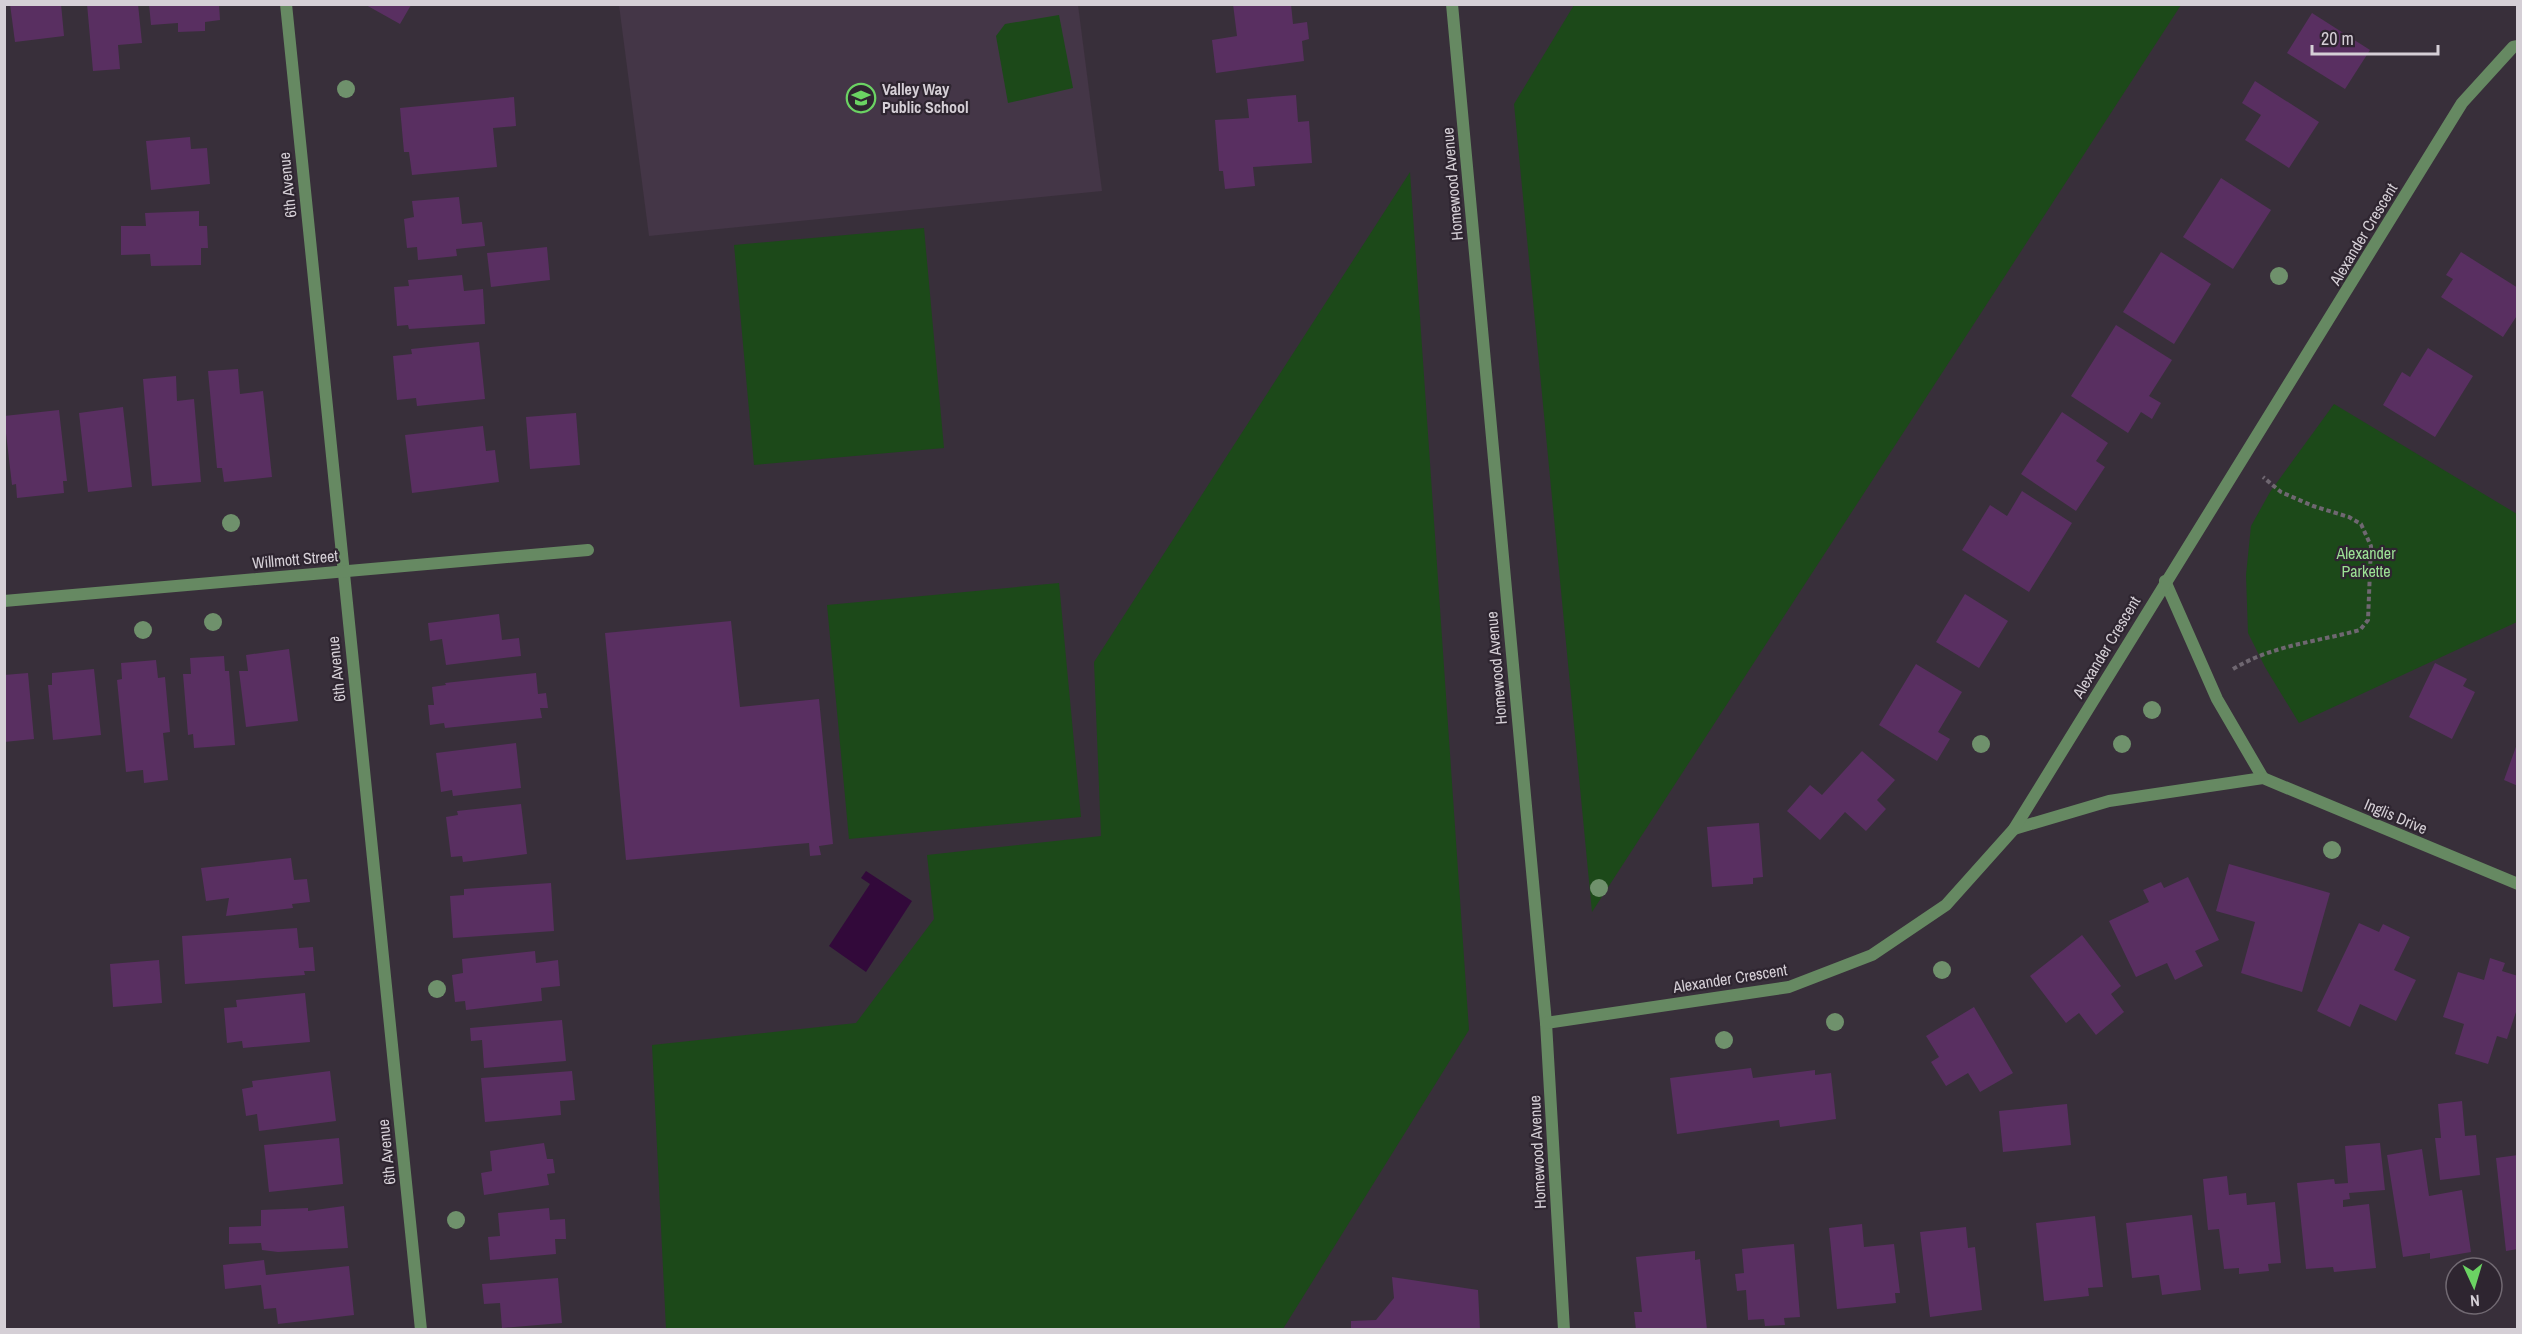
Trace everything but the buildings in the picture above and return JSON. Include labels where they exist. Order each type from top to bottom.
[{"type":"street","name":"6th Avenue","points":[[286,4],[421,1329]]},
{"type":"street","name":"Homewood Avenue","points":[[1452,4],[1546,1023],[1564,1329]]},
{"type":"street","name":"Alexander Crescent","points":[[1546,1023],[1789,987],[1872,955],[1946,905],[2014,829],[2462,103],[2513,47],[2517,46]]},
{"type":"street","name":"Willmott Street","points":[[4,601],[588,550]]},
{"type":"street","points":[[2014,829],[2109,801],[2263,778],[2210,684],[2165,581]]},
{"type":"street","name":"Inglis Drive","points":[[2263,778],[2517,884]]},
{"type":"path","points":[[2210,684],[2248,660],[2315,638],[2360,630],[2368,620],[2371,546],[2361,524],[2349,517],[2313,506],[2281,492],[2241,460]]},
{"type":"shaded area","name":"Valley Way Public School","points":[[619,5],[1078,5],[1102,191],[649,236]]},
{"type":"shaded area","points":[[866,871],[912,901],[866,972],[829,946],[870,884],[861,878]]},
{"type":"green space","points":[[1574,5],[2181,5],[1592,912],[1514,104]]},
{"type":"green space","points":[[1059,15],[1073,88],[1008,103],[996,36],[1005,24]]},
{"type":"green space","points":[[1410,172],[1469,1030],[1283,1329],[666,1329],[652,1045],[856,1023],[934,919],[927,855],[1101,836],[1094,662]]},
{"type":"green space","points":[[924,228],[944,448],[754,465],[734,245]]},
{"type":"green space","name":"Alexander Parkette","points":[[2334,404],[2517,514],[2517,622],[2299,723],[2265,667],[2248,633],[2246,575],[2251,526],[2270,492]]},
{"type":"green space","points":[[1059,583],[1081,817],[849,839],[827,605]]},
{"type":"place","name":"Valley Way Public School","points":[[861,98]]}]
